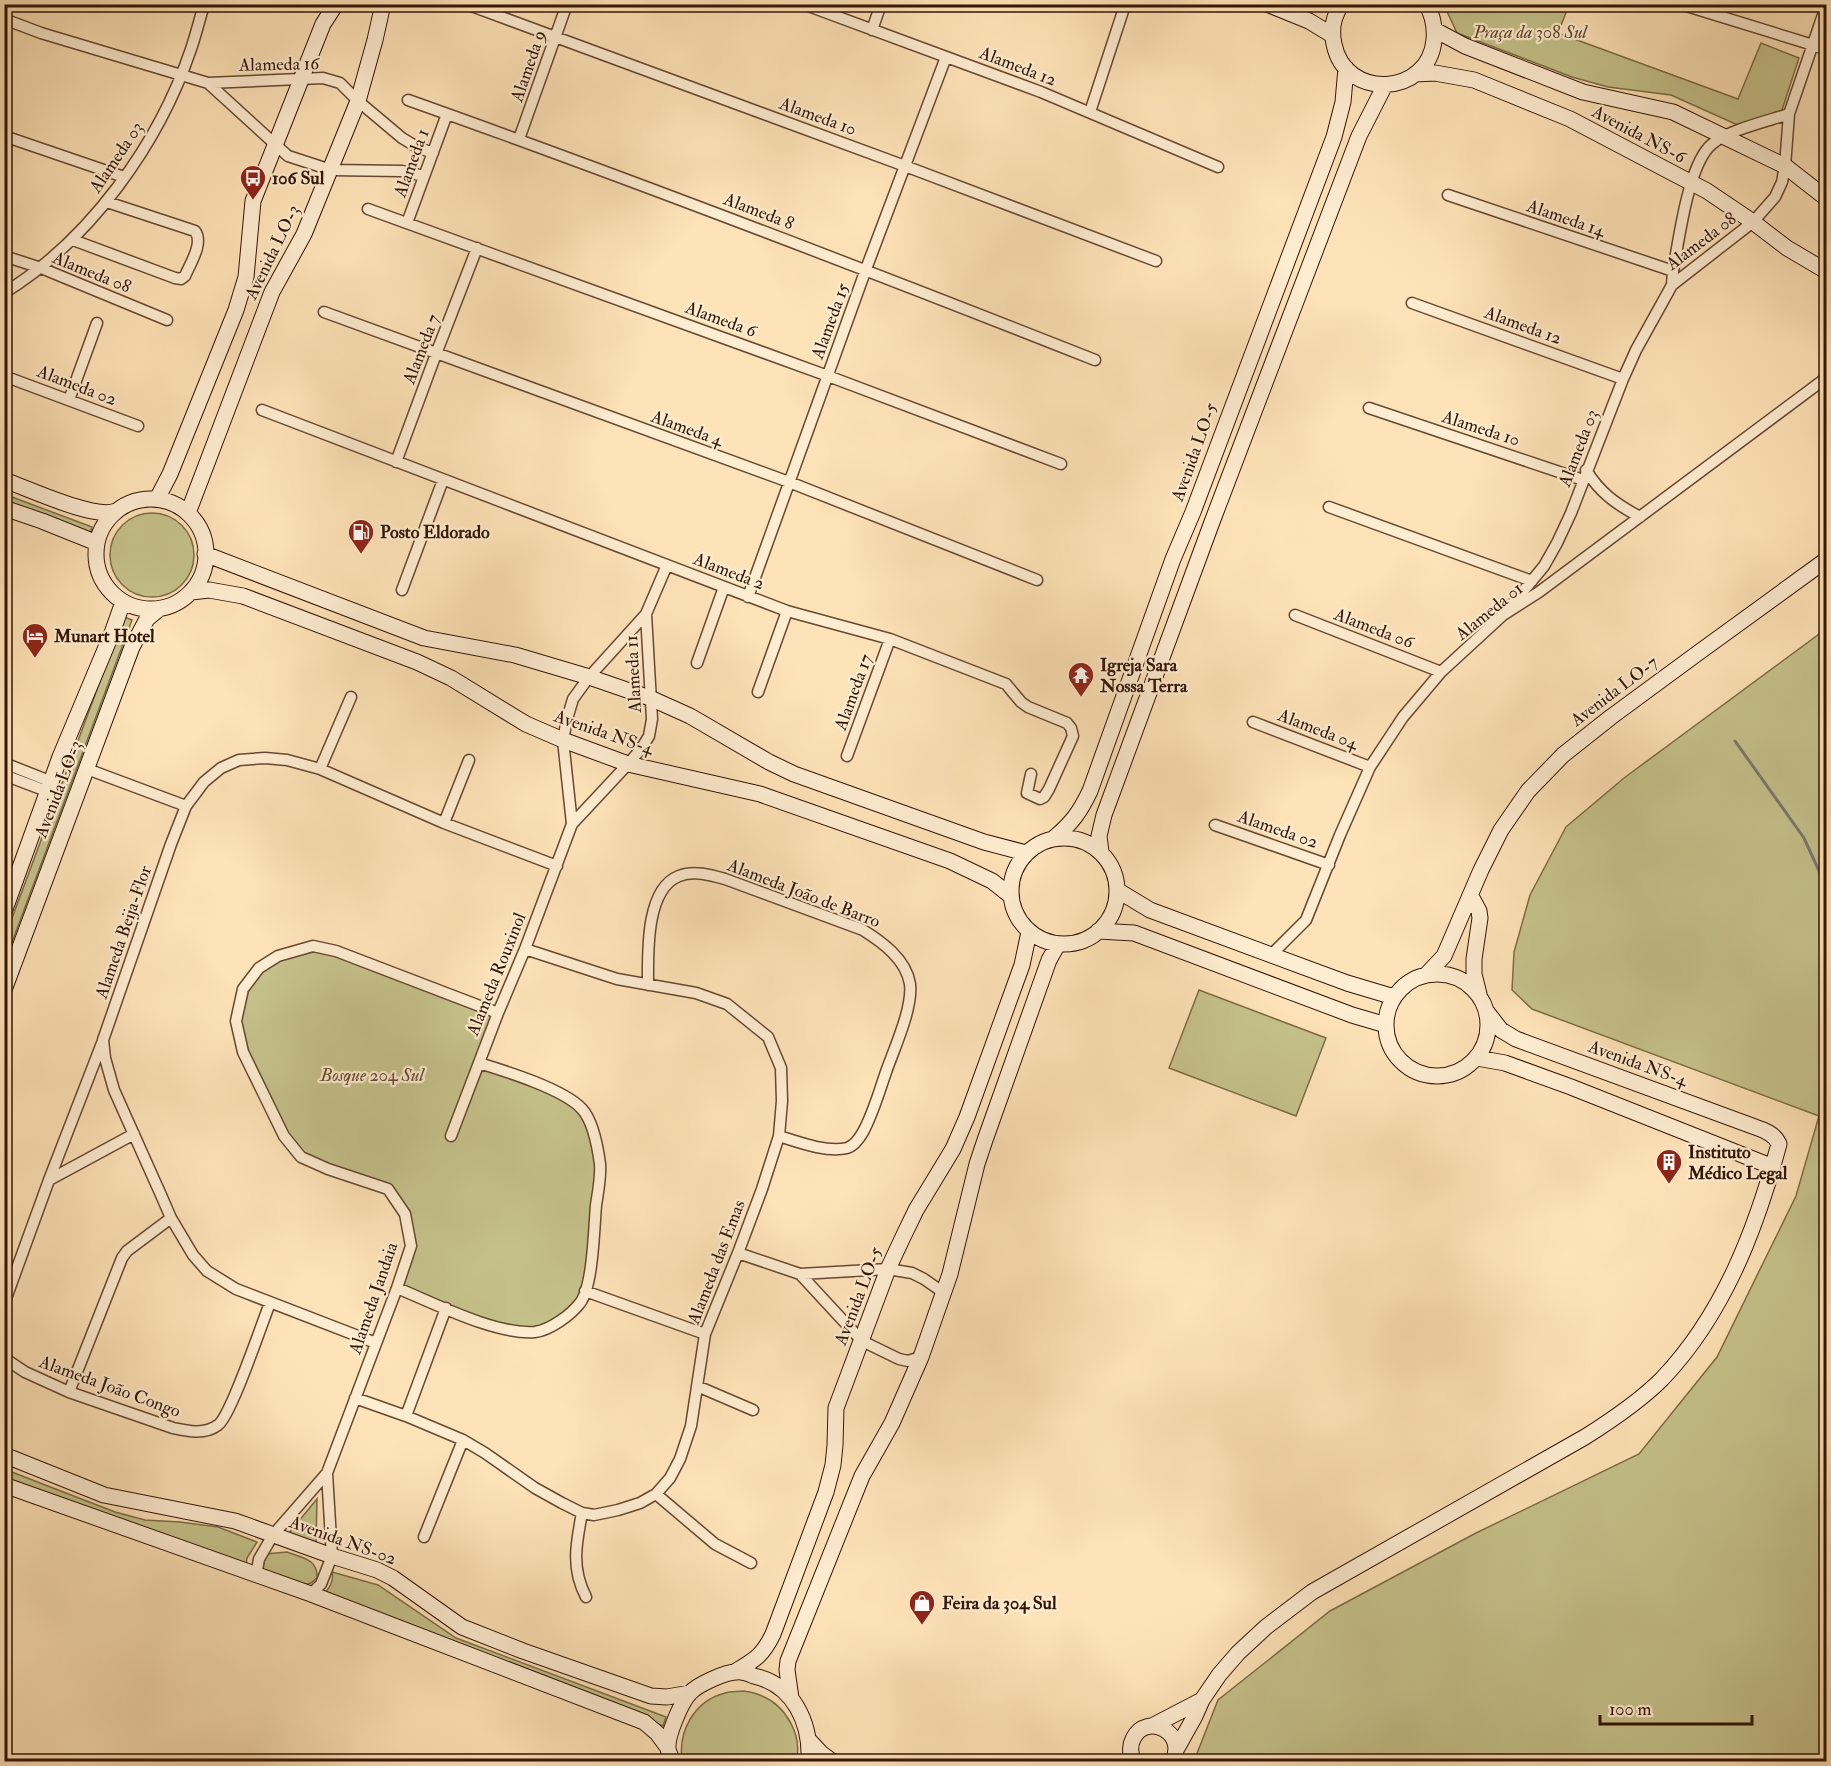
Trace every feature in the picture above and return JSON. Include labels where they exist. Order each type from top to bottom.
[{"type":"street","name":"Alameda 03","points":[[4,292],[41,268],[73,240],[107,202],[158,123],[191,49],[204,4]]},
{"type":"street","name":"Avenida LO-3","points":[[157,499],[170,474],[236,310],[246,277],[253,201],[323,24],[336,4]]},
{"type":"street","name":"Avenida LO-3","points":[[188,513],[272,292],[304,234],[358,101],[383,4]]},
{"type":"street","name":"Alameda 10","points":[[466,4],[1156,261]]},
{"type":"street","name":"Alameda 9","points":[[519,139],[567,4]]},
{"type":"street","name":"Alameda 12","points":[[803,4],[1041,92],[1218,167]]},
{"type":"street","points":[[872,30],[881,4]]},
{"type":"street","points":[[1267,4],[1308,21],[1332,35]]},
{"type":"street","points":[[1342,4],[1334,21],[1332,35],[1336,53],[1346,68],[1357,78],[1371,84],[1385,85],[1401,82],[1415,74],[1426,62],[1433,46],[1435,30],[1433,18],[1426,4]]},
{"type":"street","points":[[1680,4],[1827,49]]},
{"type":"street","name":"Alameda 08","points":[[1672,285],[1753,222],[1775,197],[1782,182],[1785,166],[1790,114],[1812,44],[1827,6]]},
{"type":"street","points":[[1090,112],[1124,9]]},
{"type":"street","name":"Alameda 16","points":[[4,19],[40,33],[208,83],[302,78],[323,78],[340,83],[402,138],[433,153]]},
{"type":"street","name":"Avenida NS-6","points":[[1435,30],[1465,46],[1574,88],[1673,111],[1785,166],[1827,198]]},
{"type":"street","name":"Alameda 15","points":[[748,597],[866,269],[946,57]]},
{"type":"street","name":"Avenida LO-5","points":[[1054,838],[1070,825],[1090,791],[1173,559],[1193,512],[1334,137],[1343,102],[1346,68]]},
{"type":"street","name":"Avenida NS-6","points":[[1415,74],[1436,73],[1474,80],[1570,119],[1707,191],[1787,248],[1827,271]]},
{"type":"street","name":"Alameda 16","points":[[208,83],[288,156],[331,170],[402,171],[424,176]]},
{"type":"street","points":[[1101,852],[1099,836],[1104,815],[1208,532],[1359,136],[1385,85]]},
{"type":"street","name":"Alameda 8","points":[[408,100],[519,139],[866,269],[1095,360]]},
{"type":"street","name":"Alameda 1","points":[[407,223],[447,114]]},
{"type":"street","name":"Alameda 08","points":[[1672,285],[1691,184],[1705,151],[1724,136],[1790,114]]},
{"type":"street","points":[[4,136],[124,177]]},
{"type":"street","name":"Alameda 14","points":[[1448,195],[1673,271]]},
{"type":"street","points":[[73,240],[175,278],[181,279],[185,276],[199,242],[199,236],[195,231],[107,202]]},
{"type":"street","name":"Alameda 6","points":[[368,208],[828,376],[1060,464]]},
{"type":"street","name":"Alameda 7","points":[[396,462],[477,248]]},
{"type":"street","name":"Alameda 08","points":[[4,256],[41,268],[167,320]]},
{"type":"street","name":"Alameda 03","points":[[1503,615],[1544,566],[1557,543],[1623,379],[1636,350],[1672,285]]},
{"type":"street","name":"Alameda 12","points":[[1412,303],[1623,379]]},
{"type":"street","name":"Alameda 4","points":[[324,312],[789,482],[1037,580]]},
{"type":"street","points":[[69,400],[97,323]]},
{"type":"street","name":"Alameda 02","points":[[4,376],[138,426]]},
{"type":"street","name":"Alameda 01","points":[[1271,955],[1306,920],[1370,767],[1403,717],[1441,672],[1503,615],[1539,592],[1827,378]]},
{"type":"street","name":"Alameda 10","points":[[1369,408],[1585,475]]},
{"type":"street","name":"Alameda 2","points":[[262,410],[748,597],[787,611],[890,639],[1006,684],[1028,707],[1067,723],[1074,736],[1044,797],[1040,799],[1027,793],[1031,774]]},
{"type":"street","points":[[1585,475],[1619,506],[1640,517]]},
{"type":"street","points":[[4,480],[87,510],[111,514],[116,511],[125,506],[146,499],[157,499],[173,504],[188,513],[199,527],[205,543],[201,578],[191,592],[177,603],[159,609],[141,609],[123,602],[111,593],[101,578],[96,562],[97,543],[104,526],[116,511]]},
{"type":"street","points":[[402,590],[443,480]]},
{"type":"street","points":[[1329,507],[1532,581]]},
{"type":"street","points":[[4,508],[97,543]]},
{"type":"street","points":[[205,554],[424,638],[515,655],[650,698],[690,716],[794,774],[984,842],[1026,853]]},
{"type":"street","name":"Avenida LO-7","points":[[1426,975],[1444,956],[1481,870],[1502,830],[1528,791],[1563,755],[1698,653],[1827,560]]},
{"type":"street","name":"Alameda 11","points":[[572,824],[563,740],[573,699],[589,677],[646,614],[667,565]]},
{"type":"street","points":[[697,663],[724,587]]},
{"type":"street","name":"Avenida NS-4","points":[[191,592],[209,590],[243,596],[417,662],[450,678],[526,724],[563,740],[628,764],[760,794],[950,861],[992,881],[1011,896]]},
{"type":"street","name":"Avenida LO-3","points":[[4,912],[60,757],[123,602]]},
{"type":"street","name":"Avenida LO-3","points":[[4,990],[132,647],[147,619],[159,609]]},
{"type":"street","points":[[758,692],[787,611]]},
{"type":"street","name":"Alameda 11","points":[[572,824],[628,764],[649,736],[651,719],[646,614]]},
{"type":"street","name":"Alameda 06","points":[[1295,615],[1441,672]]},
{"type":"street","name":"Alameda 17","points":[[847,756],[890,639]]},
{"type":"street","points":[[320,769],[351,697]]},
{"type":"street","name":"Alameda 04","points":[[1253,722],[1370,767]]},
{"type":"street","name":"Alameda Beija-Flor","points":[[376,1343],[236,1289],[207,1271],[193,1255],[171,1218],[114,1090],[105,1058],[103,1040],[171,844],[186,806],[204,782],[221,768],[239,760],[266,758],[287,760],[320,769],[444,823],[556,866]]},
{"type":"street","points":[[444,823],[469,760]]},
{"type":"street","points":[[4,763],[51,787]]},
{"type":"street","points":[[87,769],[186,806]]},
{"type":"street","points":[[4,774],[51,787]]},
{"type":"street","name":"Alameda Rouxinol","points":[[451,1136],[572,824]]},
{"type":"street","name":"Alameda 02","points":[[1215,825],[1329,865]]},
{"type":"street","points":[[1071,837],[1087,842],[1101,852],[1113,869],[1117,890],[1112,913],[1098,931],[1075,943],[1058,944],[1043,940],[1029,932],[1017,915],[1011,896],[1014,872],[1026,853],[1037,844],[1054,838],[1071,837]]},
{"type":"street","name":"Alameda João de Barro","points":[[648,986],[648,951],[651,926],[658,900],[668,883],[680,875],[707,874],[725,879],[863,930],[883,942],[905,969],[910,985],[902,1028],[871,1115],[862,1133],[855,1143],[847,1148],[810,1145],[779,1136]]},
{"type":"street","points":[[1117,890],[1150,910],[1347,983],[1394,997]]},
{"type":"street","points":[[1471,896],[1479,910],[1480,918],[1474,974],[1487,1011],[1489,1028],[1486,1044],[1478,1058],[1466,1068],[1451,1075],[1436,1077],[1420,1074],[1406,1066],[1395,1055],[1388,1041],[1386,1025],[1388,1010],[1394,997],[1408,983],[1426,975],[1441,973],[1469,984],[1480,995]]},
{"type":"street","points":[[1098,931],[1134,933],[1352,1015],[1386,1025]]},
{"type":"street","name":"Avenida LO-5","points":[[690,1693],[718,1676],[736,1671],[758,1658],[773,1634],[826,1492],[833,1465],[836,1408],[888,1269],[907,1228],[953,1149],[967,1117],[1024,958],[1029,932]]},
{"type":"street","points":[[808,1761],[809,1740],[791,1698],[788,1661],[862,1476],[892,1423],[921,1357],[950,1274],[982,1148],[1049,960],[1058,944]]},
{"type":"street","name":"Alameda Jandaia","points":[[256,1576],[259,1559],[273,1535],[327,1473],[411,1246],[405,1214],[387,1189],[328,1169],[301,1157],[284,1136],[243,1052],[236,1021],[243,989],[259,968],[278,956],[313,946],[336,951],[498,1012]]},
{"type":"street","name":"Alameda das Emas","points":[[525,949],[595,973],[648,986],[696,993],[727,1004],[768,1037],[781,1068],[782,1101],[779,1136],[762,1189],[705,1334],[691,1426],[680,1459],[670,1478],[656,1494],[640,1503],[594,1515],[582,1513]]},
{"type":"street","name":"Avenida NS-4","points":[[1487,1011],[1501,1030],[1516,1039],[1767,1132],[1778,1140],[1779,1144],[1773,1167]]},
{"type":"street","points":[[4,1304],[103,1040]]},
{"type":"street","points":[[1174,1756],[1202,1700],[1219,1675],[1238,1653],[1266,1627],[1311,1592],[1585,1437],[1613,1420],[1642,1397],[1692,1343],[1721,1299],[1738,1263],[1752,1230],[1773,1167],[1571,1087],[1505,1064],[1478,1058]]},
{"type":"street","points":[[397,1288],[476,1320],[508,1330],[537,1332],[560,1322],[581,1302],[590,1272],[600,1167],[595,1136],[582,1109],[561,1094],[512,1073],[479,1063]]},
{"type":"street","points":[[49,1180],[134,1134]]},
{"type":"street","points":[[69,1392],[122,1258],[127,1251],[171,1218]]},
{"type":"street","points":[[738,1252],[800,1274],[888,1269],[912,1273],[924,1278],[944,1293]]},
{"type":"street","points":[[800,1274],[862,1341],[899,1359],[908,1361],[921,1357]]},
{"type":"street","points":[[585,1291],[705,1334]]},
{"type":"street","name":"Alameda João Congo","points":[[4,1359],[24,1372],[69,1392],[173,1428],[190,1432],[206,1431],[219,1425],[231,1403],[270,1303]]},
{"type":"street","points":[[406,1416],[446,1308]]},
{"type":"street","points":[[697,1386],[753,1410]]},
{"type":"street","points":[[354,1398],[406,1416],[463,1440],[535,1488],[582,1513],[576,1560],[578,1582],[586,1597]]},
{"type":"street","points":[[424,1537],[463,1440]]},
{"type":"street","name":"Avenida NS-02","points":[[4,1455],[104,1495],[235,1521],[377,1570],[393,1578],[462,1627],[523,1652],[651,1696],[667,1697],[690,1693]]},
{"type":"street","name":"Alameda Jandaia","points":[[311,1594],[321,1584],[332,1556],[327,1473]]},
{"type":"street","points":[[4,1485],[311,1594],[644,1722],[657,1733],[670,1755]]},
{"type":"street","points":[[656,1494],[715,1544],[750,1563]]},
{"type":"street","points":[[736,1671],[767,1679],[791,1698]]},
{"type":"street","points":[[670,1755],[674,1720],[690,1693]]},
{"type":"street","points":[[1152,1726],[1202,1700]]},
{"type":"street","points":[[1134,1761],[1130,1751],[1134,1736],[1145,1727],[1152,1726],[1162,1727],[1170,1733],[1175,1741],[1174,1756]]},
{"type":"street","points":[[809,1740],[821,1753],[833,1761]]},
{"type":"green space","name":"Praça da 308 Sul","points":[[1444,5],[1569,5],[1558,33],[1738,99],[1761,43],[1799,58],[1780,116],[1742,127],[1671,95],[1608,87],[1572,77],[1457,33]]},
{"type":"green space","points":[[4,494],[92,527],[90,534],[5,503]]},
{"type":"green space","points":[[152,513],[168,516],[182,525],[191,539],[194,555],[191,571],[182,585],[168,594],[152,597],[136,594],[122,585],[113,571],[110,555],[113,539],[122,525],[136,516]]},
{"type":"green space","points":[[124,617],[132,620],[5,961],[5,937]]},
{"type":"green space","points":[[1826,629],[1826,1761],[1194,1761],[1218,1700],[1330,1611],[1476,1533],[1639,1454],[1717,1357],[1796,1196],[1819,1116],[1532,1009],[1512,990],[1514,952],[1530,895],[1566,827],[1624,778]]},
{"type":"green space","name":"Bosque 204 Sul","points":[[313,946],[498,1013],[479,1063],[512,1073],[582,1109],[600,1167],[581,1302],[537,1332],[508,1330],[397,1288],[411,1246],[405,1214],[387,1189],[301,1157],[284,1136],[236,1021],[243,989],[259,968]]},
{"type":"green space","points":[[1199,990],[1326,1038],[1296,1116],[1169,1068]]},
{"type":"green space","points":[[4,1469],[115,1512],[145,1520],[218,1527],[257,1542],[247,1558],[246,1567],[5,1479]]},
{"type":"green space","points":[[317,1499],[316,1545],[288,1534]]},
{"type":"green space","points":[[287,1552],[312,1563],[317,1572],[317,1578],[303,1585],[263,1571],[259,1565],[265,1554]]},
{"type":"green space","points":[[332,1572],[378,1585],[456,1638],[666,1717],[663,1726],[324,1594],[331,1584]]},
{"type":"green space","points":[[744,1691],[758,1694],[771,1701],[785,1714],[795,1732],[798,1751],[796,1761],[682,1761],[681,1750],[686,1728],[697,1710],[714,1697],[727,1692]]},
{"type":"waterway","points":[[1735,741],[1804,838],[1826,886]]},
{"type":"place","name":"106 Sul","points":[[253,201]]},
{"type":"place","name":"Posto Eldorado","points":[[361,555]]},
{"type":"place","name":"Munart Hotel","points":[[35,659]]},
{"type":"place","name":"Igreja Sara Nossa Terra","points":[[1081,698]]},
{"type":"place","name":"Instituto Médico Legal","points":[[1669,1185]]},
{"type":"place","name":"Feira da 304 Sul","points":[[922,1626]]}]
